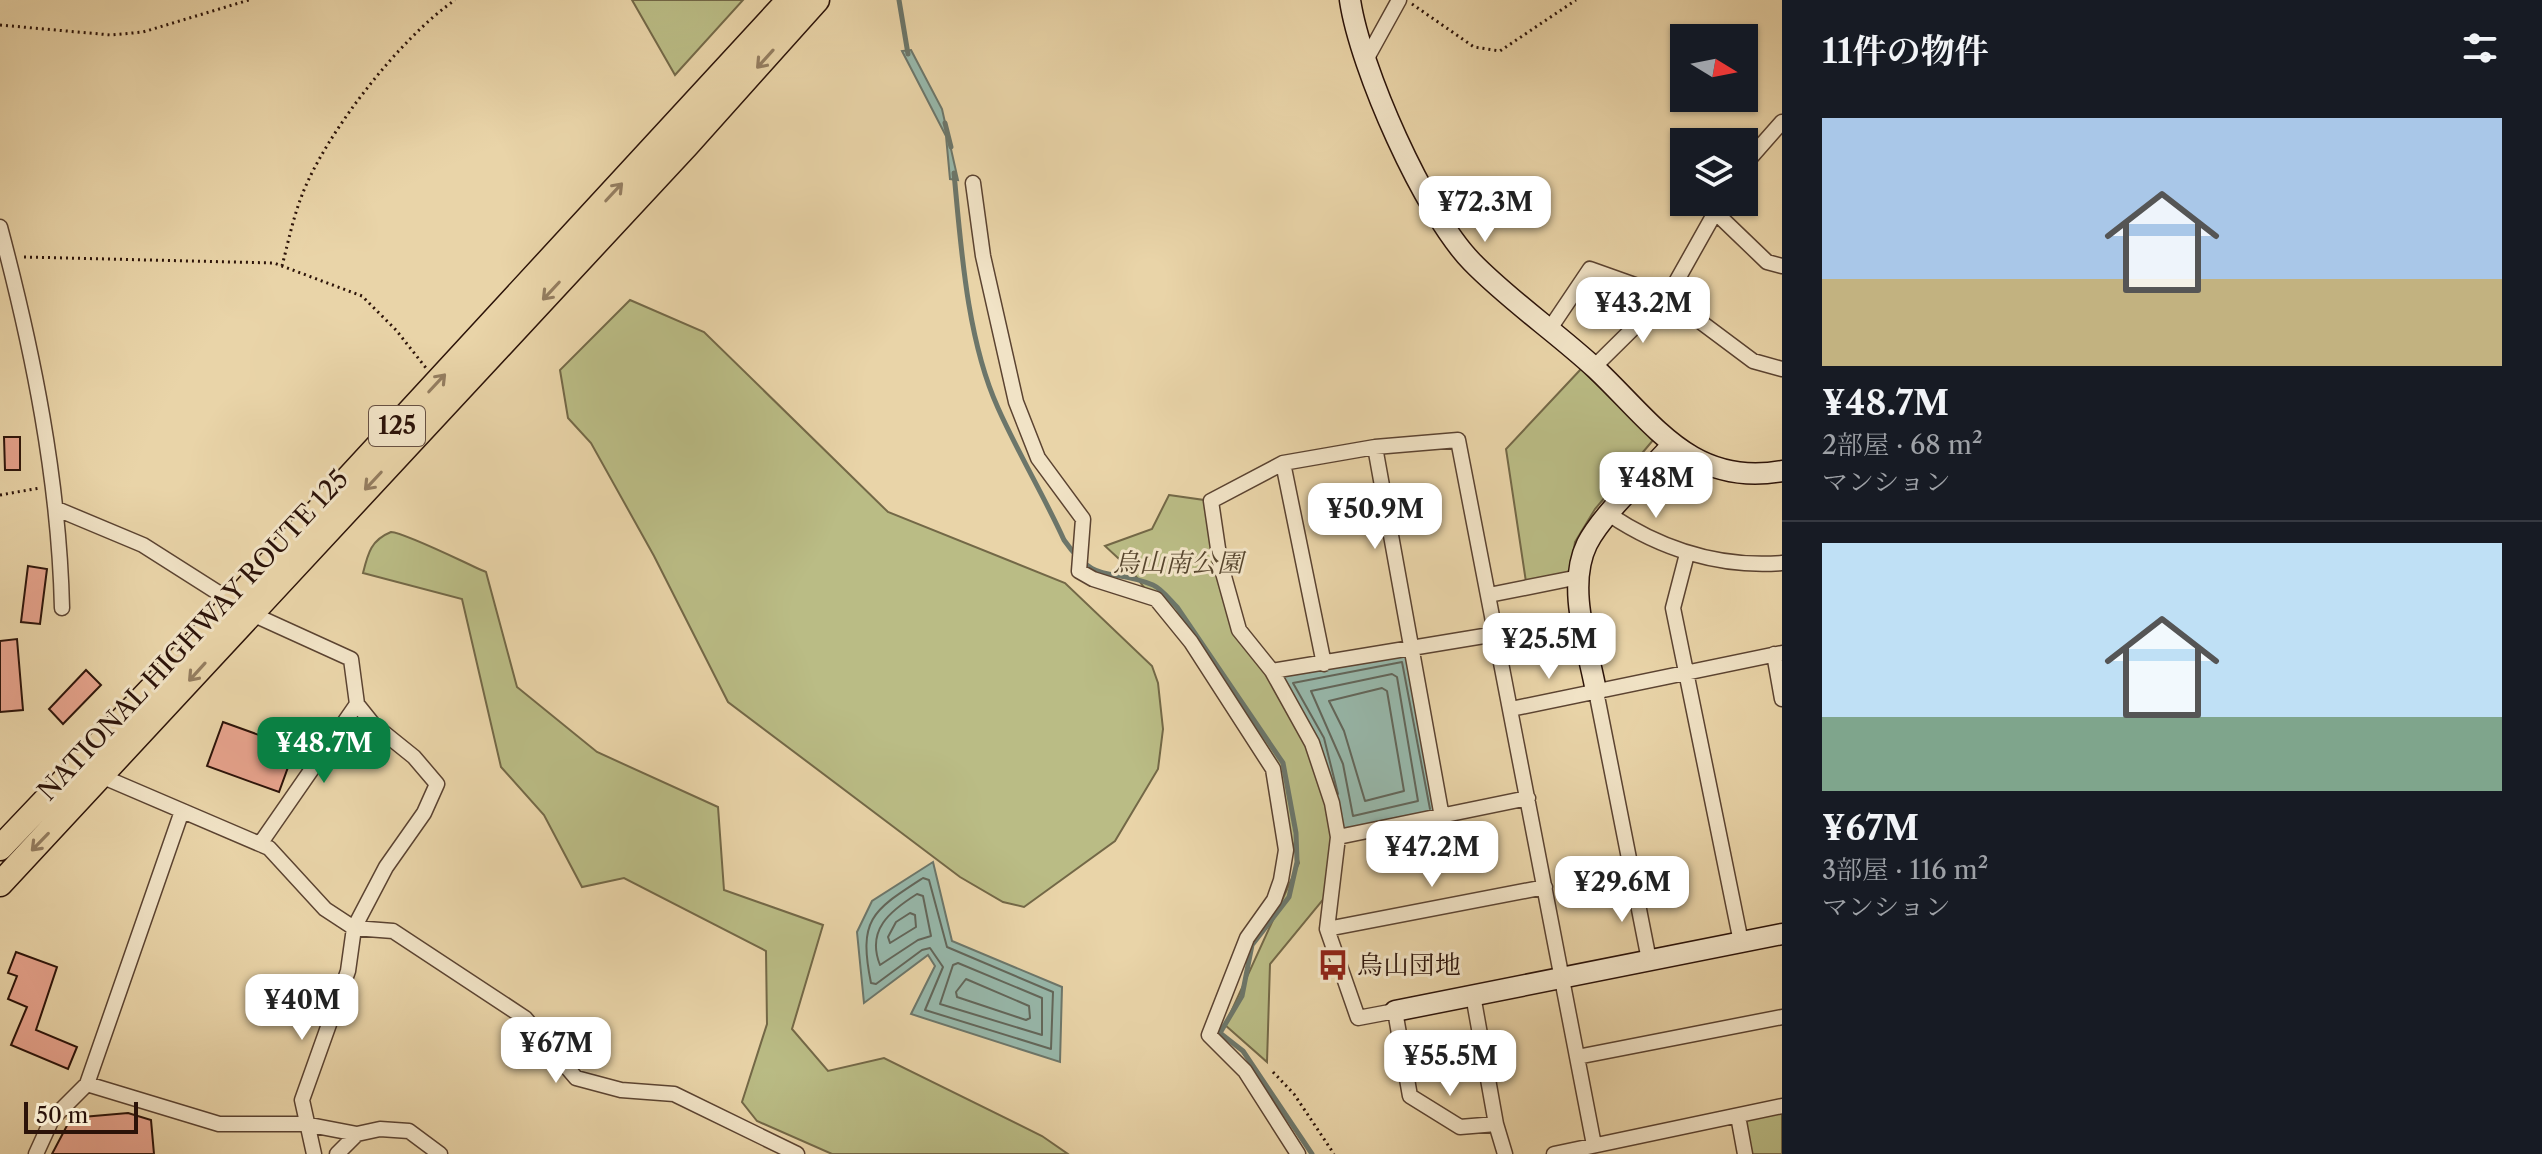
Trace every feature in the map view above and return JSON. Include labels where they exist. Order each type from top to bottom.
[{"type":"highway","name":"NATIONAL HIGHWAY ROUTE 125","points":[[0,884],[101,776],[242,607],[439,381],[789,0]]},
{"type":"highway","name":"NATIONAL HIGHWAY ROUTE 125","points":[[0,848],[242,607],[687,145],[817,0]]},
{"type":"street","points":[[1350,0],[1367,58],[1415,177],[1445,229],[1469,260],[1594,367],[1672,445],[1706,465],[1726,472],[1758,474],[1782,471]]},
{"type":"street","points":[[1367,58],[1399,0]]},
{"type":"street","points":[[1758,151],[1779,129]]},
{"type":"street","points":[[973,183],[983,256],[1016,402],[1038,458],[1083,519],[1079,571],[1093,579],[1156,599],[1191,642],[1273,769],[1286,850],[1281,880],[1274,900],[1247,938],[1209,1035],[1245,1071],[1298,1154]]},
{"type":"street","points":[[1594,367],[1666,296],[1713,216]]},
{"type":"street","points":[[1726,216],[1767,262],[1782,266]]},
{"type":"street","points":[[0,227],[4,256],[30,339],[57,509],[62,608]]},
{"type":"street","points":[[1549,330],[1590,269],[1666,296],[1753,361],[1782,369]]},
{"type":"street","points":[[1594,1145],[1577,1057],[1562,978],[1545,887],[1511,709],[1458,440],[1375,447],[1283,463],[1211,501],[1220,562],[1239,630],[1272,671],[1312,743],[1332,803],[1338,837],[1327,929],[1358,1018],[1562,978],[1782,934]]},
{"type":"street","points":[[1649,960],[1579,599],[1579,577],[1587,544],[1672,445]]},
{"type":"street","points":[[1375,447],[1442,817]]},
{"type":"street","points":[[1283,463],[1324,664]]},
{"type":"street","points":[[57,509],[143,545],[242,607],[351,659],[357,704],[373,724],[414,757],[437,784],[424,813],[386,867],[354,928],[348,971],[302,1100],[314,1154]]},
{"type":"street","points":[[1610,515],[1687,554],[1750,564],[1782,563]]},
{"type":"street","points":[[1687,554],[1673,608],[1741,942]]},
{"type":"street","points":[[1489,595],[1579,577]]},
{"type":"street","points":[[1272,671],[1496,634]]},
{"type":"street","points":[[1511,709],[1778,653],[1782,699]]},
{"type":"street","points":[[260,844],[357,704]]},
{"type":"street","points":[[101,776],[269,848],[325,909],[354,928],[393,931],[525,1018],[576,1078],[621,1090],[674,1094],[797,1154]]},
{"type":"street","points":[[1338,837],[1528,798]]},
{"type":"street","points":[[36,1154],[52,1119],[87,1084],[182,811]]},
{"type":"street","points":[[1327,929],[1545,887]]},
{"type":"street","points":[[1473,995],[1496,1124],[1505,1154]]},
{"type":"street","points":[[1395,1011],[1410,1096],[1460,1127],[1496,1124]]},
{"type":"street","points":[[1577,1057],[1782,1017]]},
{"type":"street","points":[[87,1084],[219,1124],[305,1124],[357,1134],[380,1129],[409,1131],[440,1154]]},
{"type":"street","points":[[1554,1154],[1782,1106]]},
{"type":"street","points":[[1738,1116],[1745,1154]]},
{"type":"street","points":[[337,1154],[357,1134]]},
{"type":"path","points":[[0,25],[111,35],[143,32],[249,0]]},
{"type":"path","points":[[282,266],[302,193],[334,139],[389,58],[455,0]]},
{"type":"path","points":[[1405,0],[1474,47],[1500,51],[1576,0]]},
{"type":"path","points":[[4,256],[282,266],[362,296],[439,381]]},
{"type":"path","points":[[0,495],[51,486]]},
{"type":"path","points":[[1273,1072],[1294,1094],[1334,1154]]},
{"type":"green space","points":[[632,0],[743,0],[675,75]]},
{"type":"green space","points":[[630,300],[704,332],[888,512],[1065,583],[1152,666],[1158,683],[1163,729],[1158,769],[1115,841],[1024,907],[1003,902],[960,877],[728,702],[654,556],[591,443],[568,418],[560,370]]},
{"type":"green space","points":[[1581,369],[1654,439],[1595,509],[1575,542],[1570,574],[1526,582],[1506,449]]},
{"type":"green space","name":"烏山南公園","points":[[1169,495],[1211,501],[1239,630],[1272,671],[1332,803],[1331,890],[1270,964],[1267,1062],[1225,1025],[1299,863],[1261,749],[1132,571],[1105,546],[1152,529]]},
{"type":"green space","points":[[391,532],[486,572],[517,687],[597,752],[718,807],[724,890],[823,925],[792,1029],[828,1071],[884,1058],[1042,1136],[1068,1154],[832,1154],[757,1121],[742,1102],[767,1024],[766,951],[624,878],[582,887],[544,815],[501,767],[462,599],[363,573],[371,548]]},
{"type":"green space","points":[[1782,1106],[1782,1154],[1745,1154],[1738,1116]]},
{"type":"water","points":[[911,50],[942,109],[958,180],[950,179],[946,136],[902,51]]},
{"type":"water","points":[[1411,652],[1440,820],[1333,838],[1326,770],[1273,676]]},
{"type":"water","points":[[933,862],[952,941],[1062,987],[1060,1062],[911,1014],[935,966],[928,955],[864,1003],[857,932],[872,901]]},
{"type":"building","points":[[4,437],[20,437],[20,470],[5,470]]},
{"type":"building","points":[[28,566],[47,569],[40,624],[21,622]]},
{"type":"building","points":[[17,639],[23,710],[0,712],[0,641]]},
{"type":"building","points":[[86,670],[101,685],[63,724],[49,709]]},
{"type":"building","points":[[223,722],[295,748],[279,792],[207,766]]},
{"type":"building","points":[[16,952],[57,967],[36,1030],[77,1047],[68,1069],[11,1045],[27,1007],[8,999],[17,976],[8,973]]},
{"type":"building","points":[[128,1113],[151,1120],[154,1154],[52,1154],[71,1118]]},
{"type":"waterway","points":[[899,0],[908,54]]},
{"type":"waterway","points":[[945,123],[951,147]]},
{"type":"waterway","points":[[954,173],[967,293],[987,381],[1064,540],[1076,555],[1095,570],[1153,585],[1166,595],[1283,763],[1296,833],[1297,862],[1289,897],[1252,945],[1242,996],[1220,1033],[1243,1051],[1312,1154]]},
{"type":"place","name":"烏山団地","points":[[1333,965]]}]
